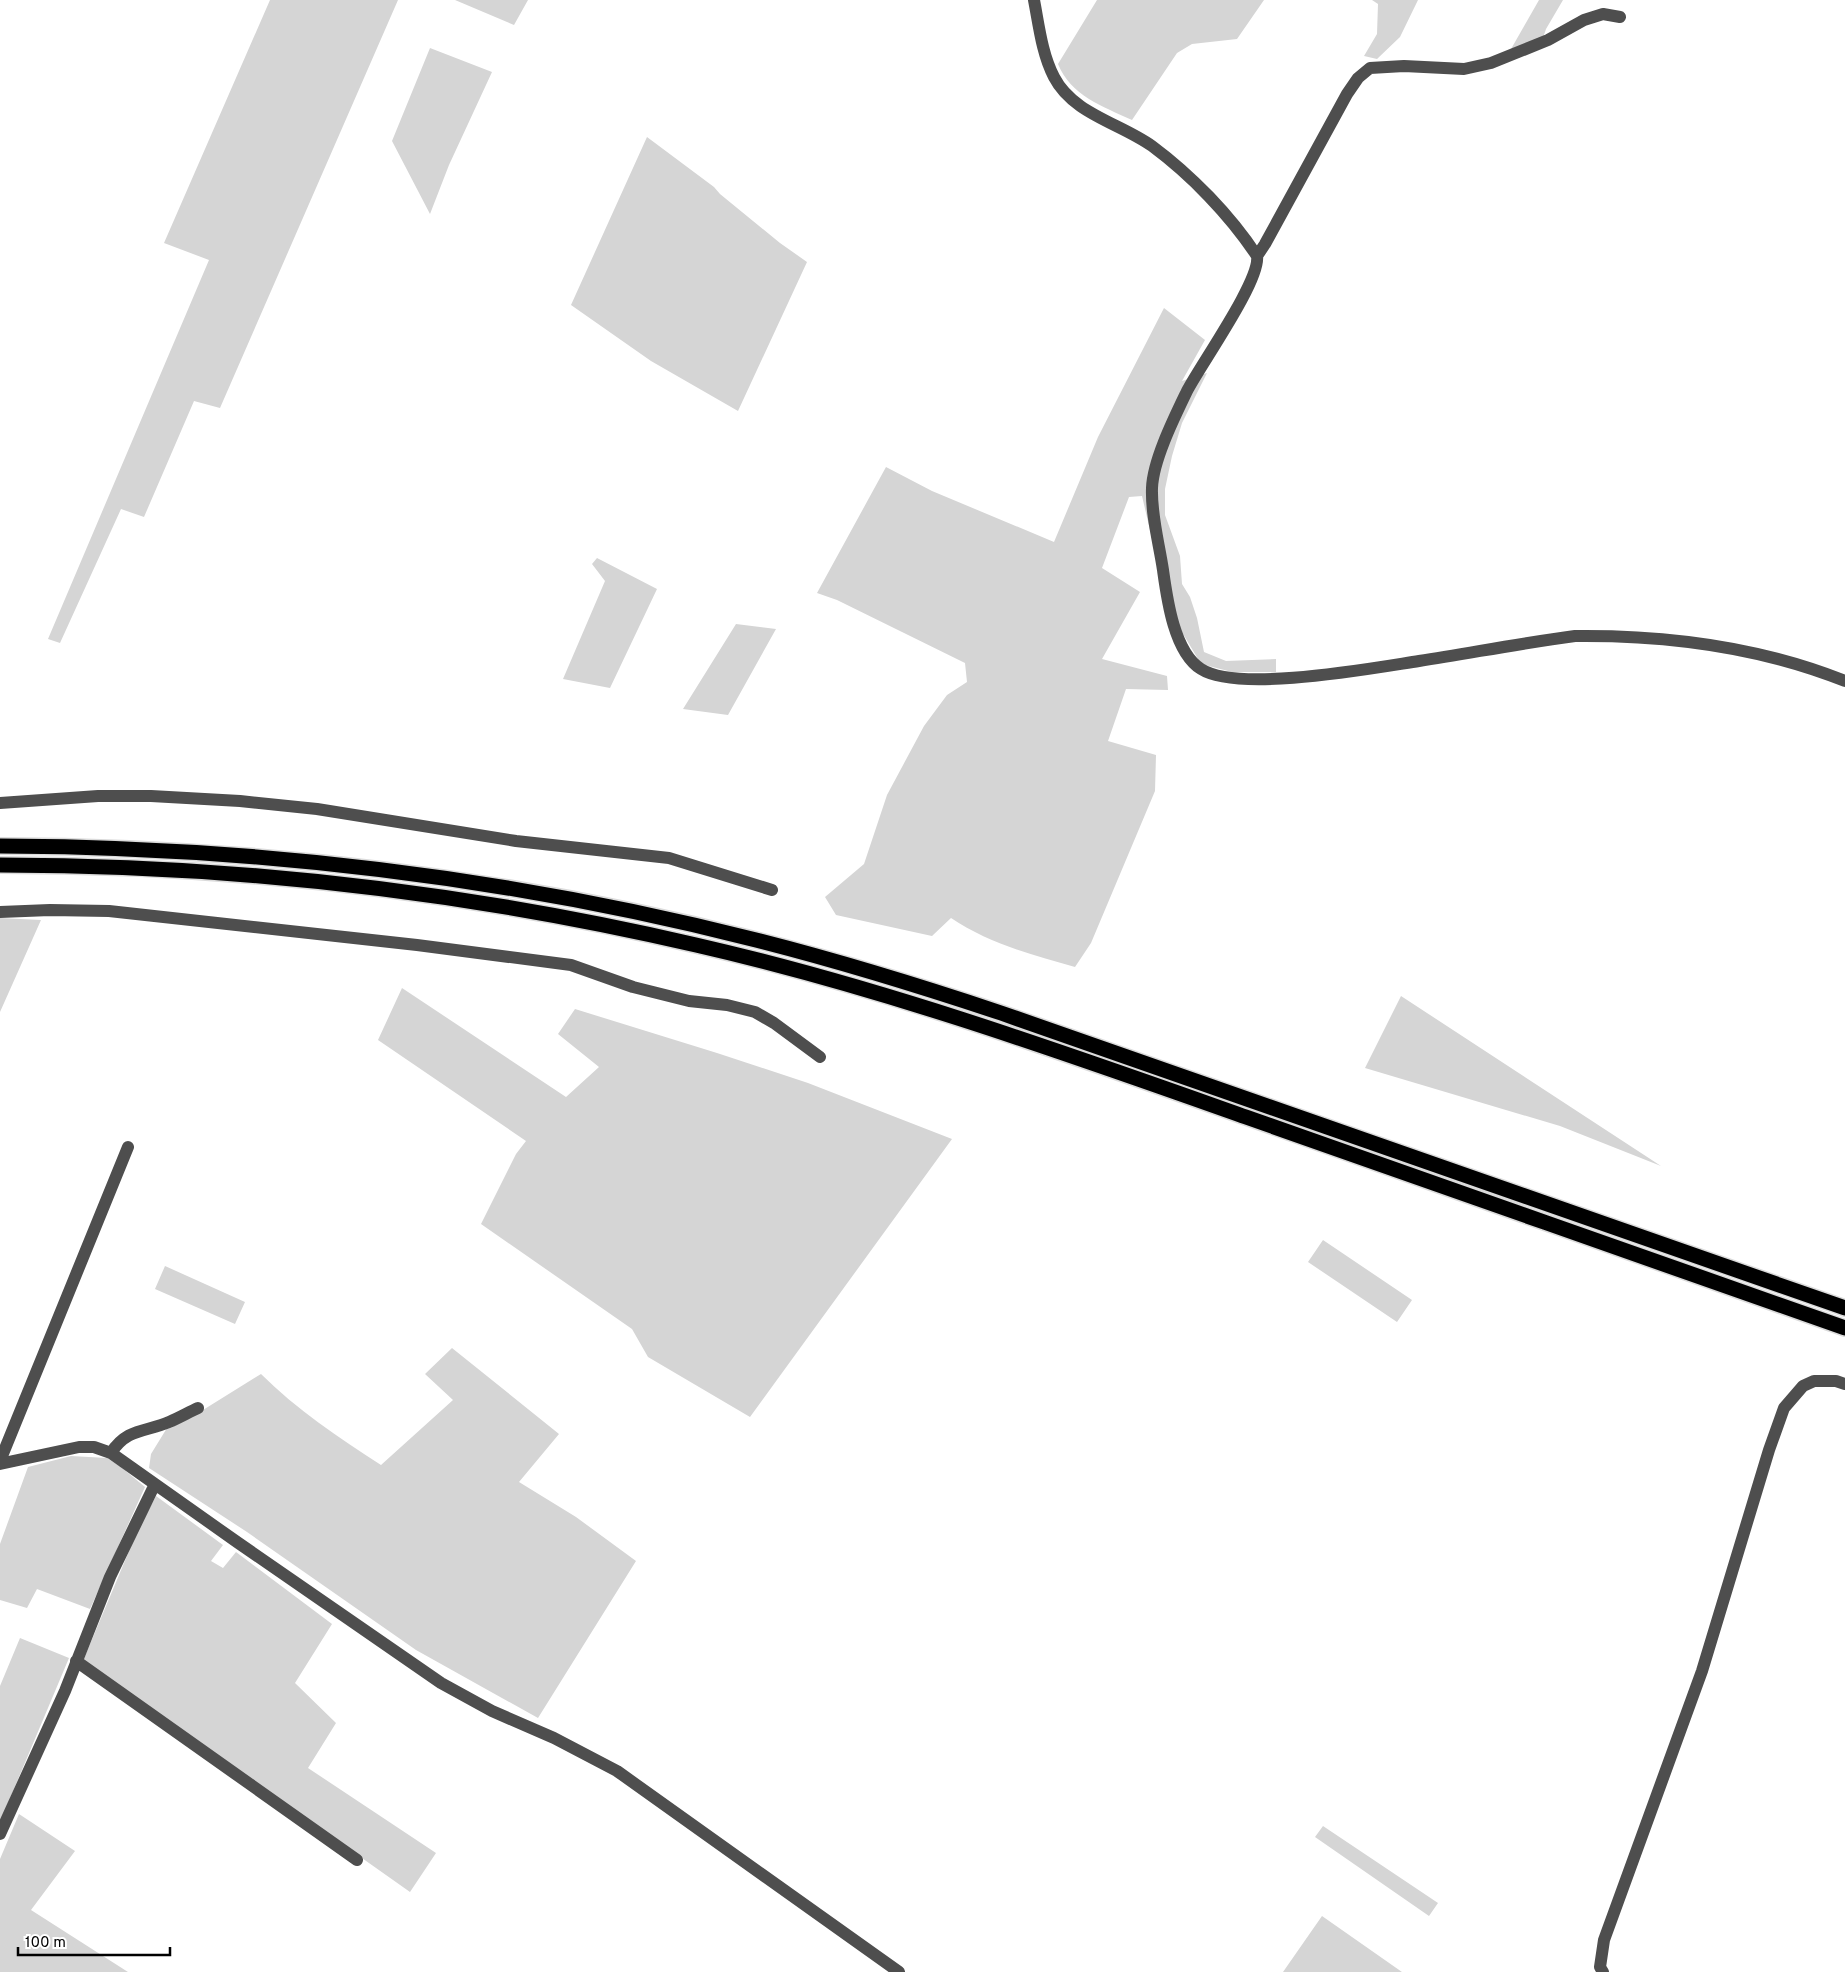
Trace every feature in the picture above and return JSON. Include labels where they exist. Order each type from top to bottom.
[{"type":"highway","points":[[0,846],[107,848],[212,854],[393,871],[565,898],[761,942],[896,979],[1002,1013],[1845,1308]]},
{"type":"highway","points":[[0,865],[73,865],[180,870],[268,876],[372,887],[561,916],[746,957],[881,994],[1027,1041],[1845,1328]]},
{"type":"street","points":[[1034,0],[1045,56],[1054,78],[1065,93],[1079,105],[1134,134],[1171,162],[1202,189],[1257,256],[1258,262],[1250,284],[1196,374],[1177,412],[1156,465],[1152,486],[1153,511],[1170,615],[1182,646],[1201,669],[1222,677],[1300,677],[1381,667],[1575,636],[1603,636],[1681,641],[1720,646],[1788,662],[1845,681]]},
{"type":"street","points":[[1257,256],[1347,94],[1358,78],[1370,68],[1404,66],[1464,68],[1491,63],[1548,40],[1584,20],[1603,14],[1620,16]]},
{"type":"street","points":[[0,803],[98,796],[240,800],[516,841],[669,858],[772,890]]},
{"type":"street","points":[[0,912],[50,910],[110,911],[418,944],[571,965],[633,987],[689,1001],[727,1004],[755,1012],[774,1023],[820,1058]]},
{"type":"street","points":[[0,1462],[128,1147]]},
{"type":"street","points":[[1603,1972],[1600,1967],[1604,1940],[1702,1671],[1769,1450],[1784,1408],[1803,1386],[1814,1381],[1836,1381],[1845,1384]]},
{"type":"street","points":[[112,1453],[116,1446],[132,1433],[169,1422],[198,1408]]},
{"type":"street","points":[[0,1462],[79,1447],[94,1447],[112,1453],[434,1678],[471,1700],[554,1738],[617,1771],[899,1972]]},
{"type":"street","points":[[0,1834],[76,1661],[110,1576],[155,1484]]},
{"type":"street","points":[[76,1661],[357,1860]]},
{"type":"shaded area","points":[[270,0],[398,0],[220,408],[194,401],[144,517],[121,509],[60,643],[48,639],[209,260],[164,243]]},
{"type":"shaded area","points":[[455,0],[528,0],[514,25]]},
{"type":"shaded area","points":[[1097,0],[1264,0],[1237,39],[1192,44],[1177,53],[1132,120],[1099,105],[1079,92],[1064,75],[1058,64]]},
{"type":"shaded area","points":[[1372,0],[1418,0],[1400,37],[1377,59],[1364,56],[1377,34],[1378,4]]},
{"type":"shaded area","points":[[1539,0],[1563,0],[1546,29],[1543,38],[1511,49]]},
{"type":"shaded area","points":[[430,48],[492,72],[449,165],[430,214],[392,141]]},
{"type":"shaded area","points":[[647,137],[714,187],[780,243],[807,262],[738,411],[651,361],[571,305]]},
{"type":"shaded area","points":[[1164,308],[1205,340],[1182,381],[1207,373],[1182,423],[1165,489],[1165,515],[1180,556],[1182,584],[1190,597],[1197,618],[1204,652],[1226,661],[1276,659],[1276,672],[1232,672],[1201,664],[1164,602],[1157,560],[1142,496],[1129,497],[1102,568],[1140,592],[1102,659],[1167,676],[1168,690],[1126,689],[1108,741],[1156,755],[1155,791],[1091,943],[1075,967],[1027,953],[995,941],[980,935],[951,918],[932,936],[836,915],[825,897],[864,864],[887,795],[924,726],[947,695],[967,682],[965,663],[837,600],[817,593],[886,467],[932,491],[1054,542],[1098,437]]},
{"type":"shaded area","points":[[597,558],[657,589],[610,688],[563,679],[605,581],[592,564]]},
{"type":"shaded area","points":[[736,624],[776,629],[728,715],[683,709]]},
{"type":"shaded area","points":[[0,918],[41,920],[0,1012]]},
{"type":"shaded area","points":[[402,988],[566,1097],[599,1067],[558,1034],[575,1009],[808,1083],[952,1139],[750,1417],[648,1357],[632,1329],[481,1224],[516,1154],[526,1141],[378,1040]]},
{"type":"shaded area","points":[[1401,996],[1661,1166],[1560,1126],[1365,1068]]},
{"type":"shaded area","points":[[1323,1240],[1412,1300],[1397,1322],[1308,1262]]},
{"type":"shaded area","points":[[165,1266],[245,1302],[235,1324],[155,1289]]},
{"type":"shaded area","points":[[452,1348],[559,1434],[519,1482],[576,1517],[636,1561],[538,1718],[416,1650],[247,1532],[149,1468],[151,1454],[167,1428],[203,1410],[261,1374],[303,1411],[381,1465],[453,1400],[425,1374]]},
{"type":"shaded area","points":[[71,1456],[107,1458],[145,1487],[90,1609],[37,1589],[27,1608],[0,1600],[0,1544],[28,1467]]},
{"type":"shaded area","points":[[156,1496],[223,1545],[211,1561],[223,1568],[236,1552],[332,1624],[295,1683],[336,1723],[308,1768],[436,1853],[410,1892],[83,1661],[137,1532]]},
{"type":"shaded area","points":[[20,1638],[69,1658],[0,1822],[0,1686]]},
{"type":"shaded area","points":[[19,1814],[75,1851],[31,1910],[128,1972],[0,1972],[0,1859]]},
{"type":"shaded area","points":[[1323,1826],[1438,1903],[1429,1916],[1315,1837]]},
{"type":"shaded area","points":[[1322,1916],[1402,1972],[1283,1972]]}]
